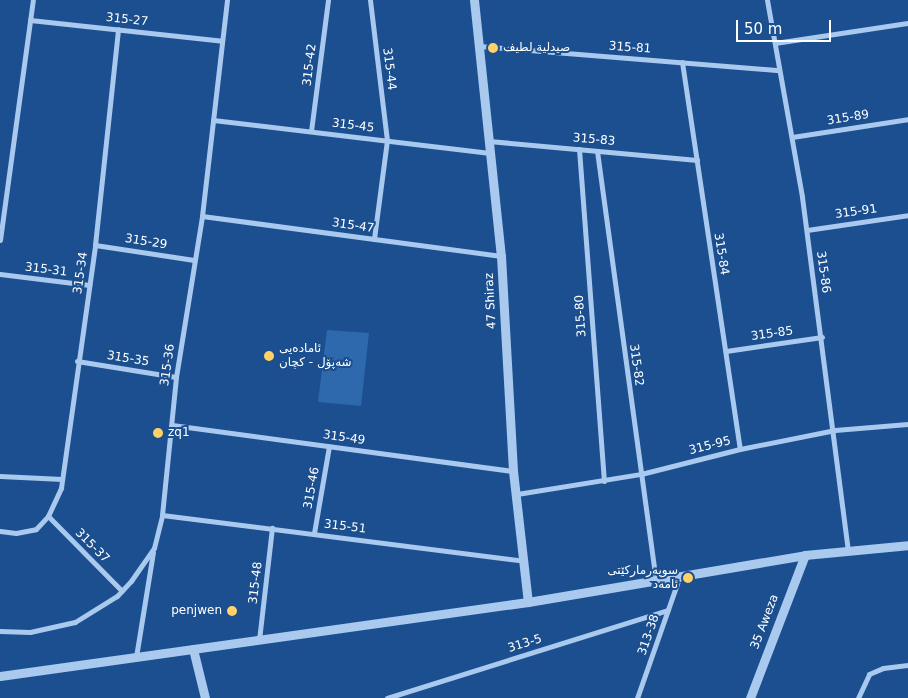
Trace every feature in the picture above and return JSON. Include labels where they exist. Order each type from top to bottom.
[{"type":"street","points":[[0,240],[33,0]]},
{"type":"street","name":"315-36","points":[[0,631],[18,633],[75,622],[122,591],[154,548],[162,514],[176,377],[202,216],[227,0]]},
{"type":"street","name":"315-42","points":[[311,132],[328,0]]},
{"type":"street","name":"315-44","points":[[370,0],[387,140],[374,239]]},
{"type":"street","name":"47 Shiraz","points":[[474,0],[501,256],[512,471],[517,494],[528,602]]},
{"type":"street","name":"315-86","points":[[767,0],[807,230],[835,430],[848,549]]},
{"type":"street","name":"315-27","points":[[30,20],[222,40]]},
{"type":"street","points":[[774,43],[908,22]]},
{"type":"street","name":"315-34","points":[[48,516],[62,479],[94,245],[118,29]]},
{"type":"street","name":"315-81","points":[[479,46],[779,70]]},
{"type":"street","name":"315-84","points":[[682,62],[740,449]]},
{"type":"street","name":"315-89","points":[[792,137],[908,119]]},
{"type":"street","name":"315-45","points":[[213,120],[490,153]]},
{"type":"street","name":"315-83","points":[[489,140],[697,160]]},
{"type":"street","name":"315-80","points":[[578,149],[604,481]]},
{"type":"street","name":"315-82","points":[[597,151],[656,582]]},
{"type":"street","name":"315-91","points":[[807,230],[908,215]]},
{"type":"street","name":"315-47","points":[[202,216],[501,256]]},
{"type":"street","name":"315-29","points":[[94,245],[194,260]]},
{"type":"street","name":"315-31","points":[[0,274],[89,285]]},
{"type":"street","name":"315-85","points":[[726,351],[822,338]]},
{"type":"street","name":"315-35","points":[[77,361],[176,377]]},
{"type":"street","name":"315-95","points":[[517,494],[641,474],[740,449],[835,430],[908,424]]},
{"type":"street","name":"315-49","points":[[172,425],[512,471]]},
{"type":"street","name":"315-46","points":[[314,534],[329,446]]},
{"type":"street","points":[[0,476],[62,479]]},
{"type":"street","name":"315-51","points":[[162,514],[525,561]]},
{"type":"street","points":[[0,531],[27,532],[36,529],[48,516]]},
{"type":"street","name":"315-37","points":[[48,516],[122,591]]},
{"type":"street","name":"315-48","points":[[259,640],[272,528]]},
{"type":"street","points":[[0,676],[528,602],[656,582],[805,555],[908,544]]},
{"type":"street","points":[[136,657],[154,548]]},
{"type":"street","name":"35 Aweza","points":[[750,698],[805,555]]},
{"type":"street","name":"313-38","points":[[637,698],[679,578]]},
{"type":"street","name":"313-5","points":[[387,698],[668,610]]},
{"type":"street","points":[[193,649],[205,698]]},
{"type":"street","points":[[858,698],[868,674],[883,668],[908,665]]},
{"type":"shaded area","points":[[327,330],[369,333],[361,406],[318,402]]},
{"type":"place","name":"صیدلیة لطیف","points":[[493,48]]},
{"type":"place","name":"ئامادەیی شەپۆل - کچان","points":[[269,356]]},
{"type":"place","name":"zq1","points":[[158,433]]},
{"type":"place","name":"سوپەرمارکێتی ئامەد","points":[[688,578]]},
{"type":"place","name":"penjwen","points":[[232,611]]}]
